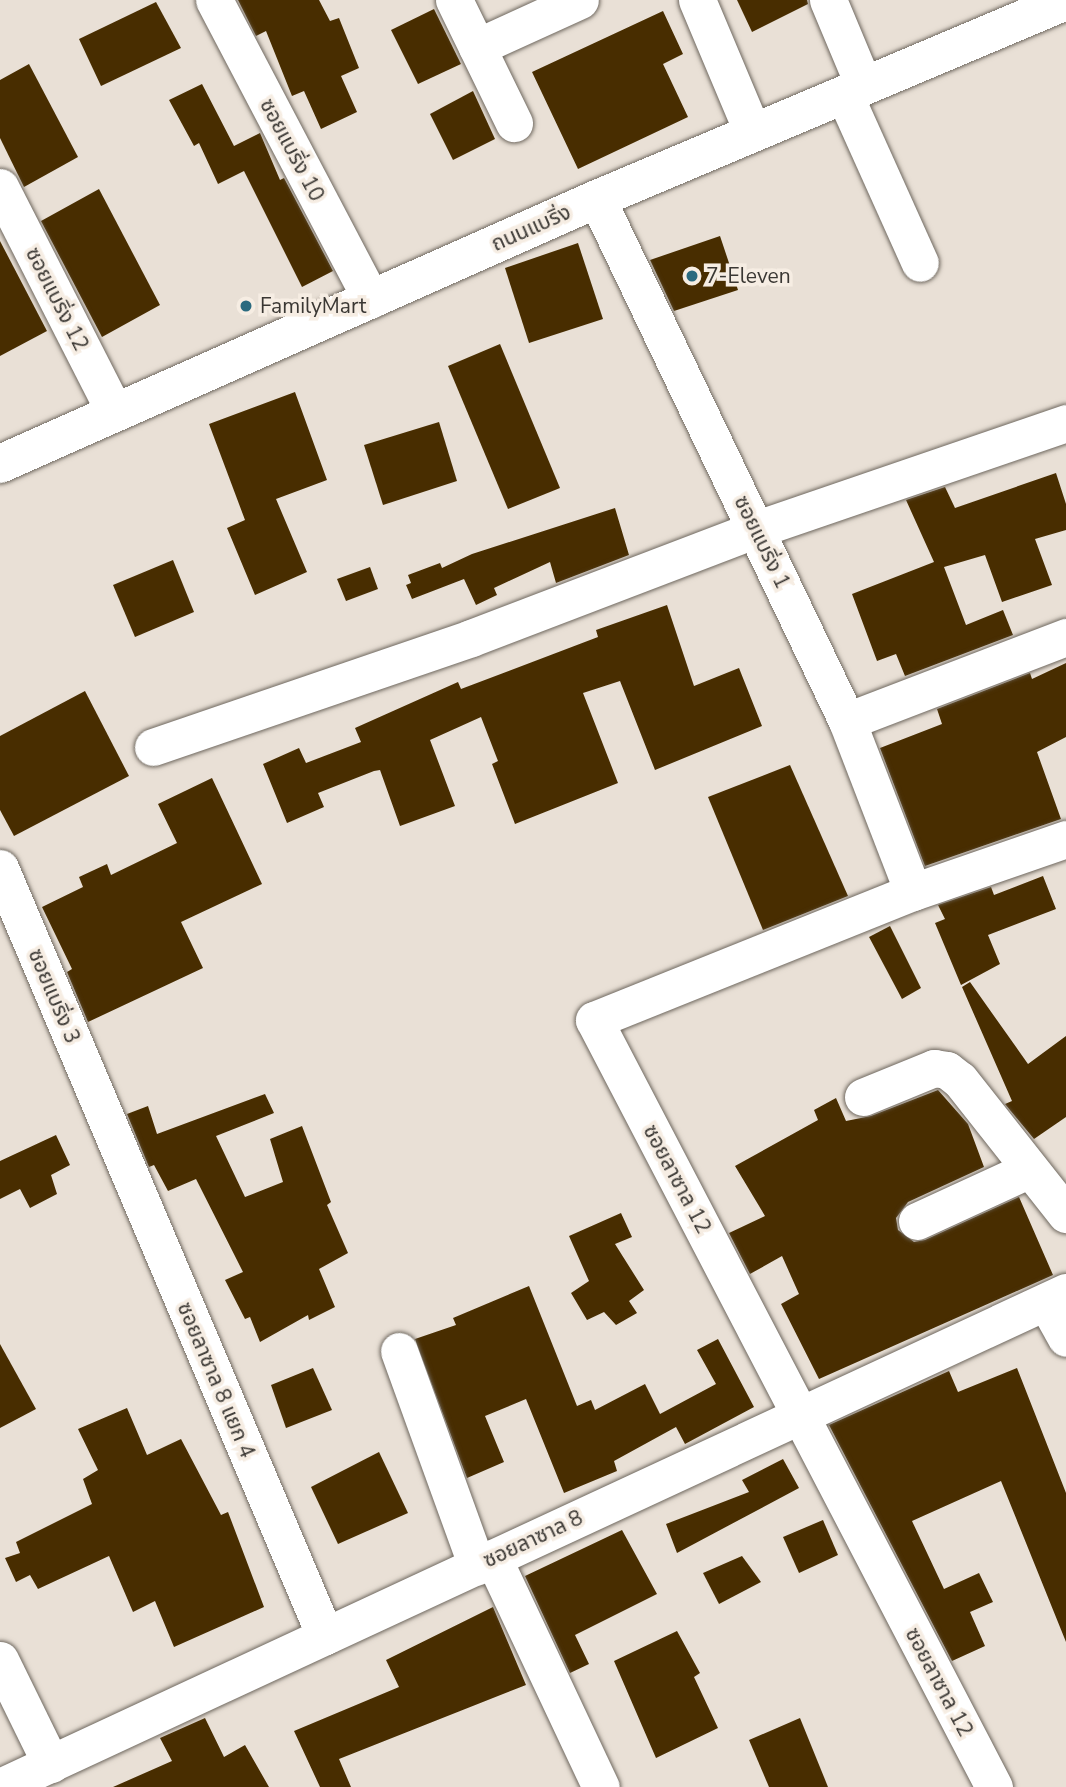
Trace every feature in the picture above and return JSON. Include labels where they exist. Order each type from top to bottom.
[{"type":"main road","name":"ถนนแบริ่ง","points":[[0,464],[114,411],[597,199],[1066,1]]},
{"type":"street","name":"ซอยแบริ่ง 10","points":[[214,0],[371,299]]},
{"type":"street","points":[[454,0],[514,123]]},
{"type":"street","points":[[477,47],[580,0]]},
{"type":"street","points":[[697,0],[753,133]]},
{"type":"street","points":[[828,0],[854,90],[920,263]]},
{"type":"street","name":"ซอยแบริ่ง 12","points":[[0,187],[114,411]]},
{"type":"street","name":"ซอยแบริ่ง 1","points":[[597,199],[847,721],[913,892]]},
{"type":"street","points":[[153,747],[471,638],[757,529],[1066,423]]},
{"type":"street","points":[[847,721],[1066,637]]},
{"type":"street","name":"ซอยลาซาล 12","points":[[994,1787],[594,1020],[913,892],[1066,839]]},
{"type":"street","name":"ซอยแบริ่ง 3","points":[[0,868],[108,1124]]},
{"type":"street","points":[[863,1097],[934,1068],[947,1070],[960,1080],[1066,1214]]},
{"type":"street","name":"ซอยลาซาล 8 แยก 4","points":[[108,1124],[325,1636]]},
{"type":"street","points":[[917,1221],[1030,1169]]},
{"type":"street","points":[[1056,1297],[1066,1338]]},
{"type":"street","name":"ซอยลาซาล 8","points":[[0,1787],[1056,1297]]},
{"type":"street","points":[[399,1351],[485,1562],[601,1787]]},
{"type":"street","points":[[0,1660],[51,1763]]},
{"type":"building","points":[[238,0],[319,0],[330,21],[339,18],[359,68],[341,76],[357,112],[321,129],[304,91],[292,96],[266,31],[256,36]]},
{"type":"building","points":[[737,0],[807,0],[808,4],[752,32]]},
{"type":"building","points":[[156,2],[181,48],[101,86],[79,39]]},
{"type":"building","points":[[434,9],[461,64],[418,84],[391,30]]},
{"type":"building","points":[[663,11],[683,54],[663,64],[688,117],[578,169],[532,72]]},
{"type":"building","points":[[29,64],[78,157],[24,187],[0,138],[0,80]]},
{"type":"building","points":[[202,84],[234,146],[260,133],[280,180],[284,178],[333,271],[302,287],[244,171],[218,184],[199,143],[194,146],[169,100]]},
{"type":"building","points":[[473,91],[495,139],[453,160],[430,114]]},
{"type":"building","points":[[99,189],[160,305],[102,337],[41,221]]},
{"type":"building","points":[[720,236],[738,290],[674,311],[650,260]]},
{"type":"building","points":[[0,241],[47,331],[0,356]]},
{"type":"building","points":[[578,243],[603,319],[529,343],[505,268]]},
{"type":"building","points":[[500,344],[560,488],[508,509],[448,366]]},
{"type":"building","points":[[295,392],[327,480],[276,499],[307,572],[255,595],[227,528],[245,520],[209,424]]},
{"type":"building","points":[[439,422],[457,481],[383,505],[364,445]]},
{"type":"building","points":[[1056,473],[1066,504],[1066,530],[1035,539],[1052,585],[1002,602],[985,555],[944,567],[966,625],[1003,610],[1013,635],[905,676],[896,654],[877,661],[852,594],[934,562],[906,500],[945,487],[955,508]]},
{"type":"building","points":[[615,508],[629,555],[556,583],[550,562],[494,588],[497,595],[476,605],[464,579],[412,599],[406,585],[411,583],[408,575],[440,563],[442,568],[472,554]]},
{"type":"building","points":[[173,560],[194,612],[135,637],[113,585]]},
{"type":"building","points":[[370,567],[378,589],[346,601],[337,579]]},
{"type":"building","points":[[667,605],[694,686],[739,668],[762,726],[655,770],[620,681],[583,693],[618,783],[515,824],[492,764],[498,761],[481,717],[430,740],[455,806],[400,826],[380,770],[318,793],[324,807],[287,823],[263,764],[299,748],[306,763],[361,742],[355,728],[458,682],[461,689],[598,637],[596,630]]},
{"type":"building","points":[[1066,663],[1066,737],[1037,752],[1061,819],[925,866],[880,748],[942,724],[937,709],[1030,673],[1032,679]]},
{"type":"building","points":[[85,691],[129,776],[14,836],[0,810],[0,736]]},
{"type":"building","points":[[790,765],[848,896],[763,930],[708,797]]},
{"type":"building","points":[[212,778],[262,884],[181,922],[203,968],[88,1022],[67,972],[72,969],[42,907],[83,887],[79,877],[107,864],[111,875],[177,843],[158,804]]},
{"type":"building","points":[[1043,876],[1056,909],[988,935],[1000,964],[961,985],[935,923],[945,919],[938,905],[991,887],[994,895]]},
{"type":"building","points":[[890,926],[921,988],[902,999],[869,937]]},
{"type":"building","points":[[970,982],[1028,1064],[1066,1036],[1066,1117],[1034,1139],[1005,1104],[1012,1101],[962,987]]},
{"type":"building","points":[[938,1090],[968,1124],[984,1167],[908,1202],[896,1218],[898,1230],[914,1242],[925,1240],[1019,1197],[1053,1275],[819,1379],[781,1304],[799,1294],[782,1256],[750,1274],[729,1233],[765,1216],[735,1166],[818,1120],[814,1110],[836,1098],[846,1121],[871,1116]]},
{"type":"building","points":[[265,1094],[274,1113],[216,1136],[245,1197],[283,1182],[270,1139],[302,1126],[331,1202],[327,1205],[348,1253],[319,1269],[335,1307],[309,1320],[308,1315],[260,1342],[250,1317],[245,1319],[225,1280],[243,1272],[196,1179],[168,1191],[154,1165],[149,1167],[127,1114],[148,1106],[157,1134]]},
{"type":"building","points":[[56,1135],[70,1165],[51,1175],[57,1194],[30,1208],[20,1189],[0,1199],[0,1161]]},
{"type":"building","points":[[621,1213],[632,1237],[615,1244],[644,1290],[629,1301],[637,1313],[616,1325],[604,1312],[587,1320],[571,1293],[589,1281],[569,1236]]},
{"type":"building","points":[[529,1286],[577,1406],[591,1400],[595,1410],[645,1384],[660,1414],[716,1384],[697,1350],[718,1339],[754,1407],[685,1444],[676,1427],[614,1461],[617,1471],[564,1493],[526,1399],[485,1416],[504,1462],[467,1478],[415,1339],[456,1325],[453,1318]]},
{"type":"building","points":[[0,1344],[36,1409],[0,1428]]},
{"type":"building","points":[[313,1368],[332,1410],[286,1428],[271,1385]]},
{"type":"building","points":[[1017,1368],[1066,1493],[1066,1642],[1001,1481],[912,1521],[944,1589],[979,1573],[993,1602],[970,1612],[985,1646],[952,1661],[829,1425],[949,1371],[958,1392]]},
{"type":"building","points":[[127,1408],[147,1455],[181,1439],[221,1515],[228,1512],[264,1607],[174,1647],[155,1601],[133,1612],[109,1556],[38,1589],[30,1575],[16,1582],[5,1558],[20,1553],[16,1542],[92,1504],[83,1479],[98,1470],[78,1429]]},
{"type":"building","points":[[379,1452],[408,1513],[338,1544],[311,1487]]},
{"type":"building","points":[[783,1459],[799,1488],[677,1553],[666,1524],[749,1492],[742,1480]]},
{"type":"building","points":[[823,1520],[838,1555],[799,1573],[783,1537]]},
{"type":"building","points":[[622,1530],[657,1594],[575,1635],[589,1664],[570,1673],[525,1576]]},
{"type":"building","points":[[742,1556],[761,1582],[719,1604],[703,1573]]},
{"type":"building","points":[[493,1607],[526,1685],[339,1759],[351,1787],[320,1787],[294,1731],[399,1687],[386,1660]]},
{"type":"building","points":[[677,1631],[700,1673],[694,1677],[718,1728],[656,1758],[614,1661]]},
{"type":"building","points":[[205,1718],[224,1757],[245,1745],[269,1787],[113,1787],[172,1761],[160,1738]]},
{"type":"building","points":[[800,1718],[828,1787],[769,1787],[749,1740]]},
{"type":"place","name":"7-Eleven","points":[[692,276]]},
{"type":"place","name":"FamilyMart","points":[[246,306]]}]
